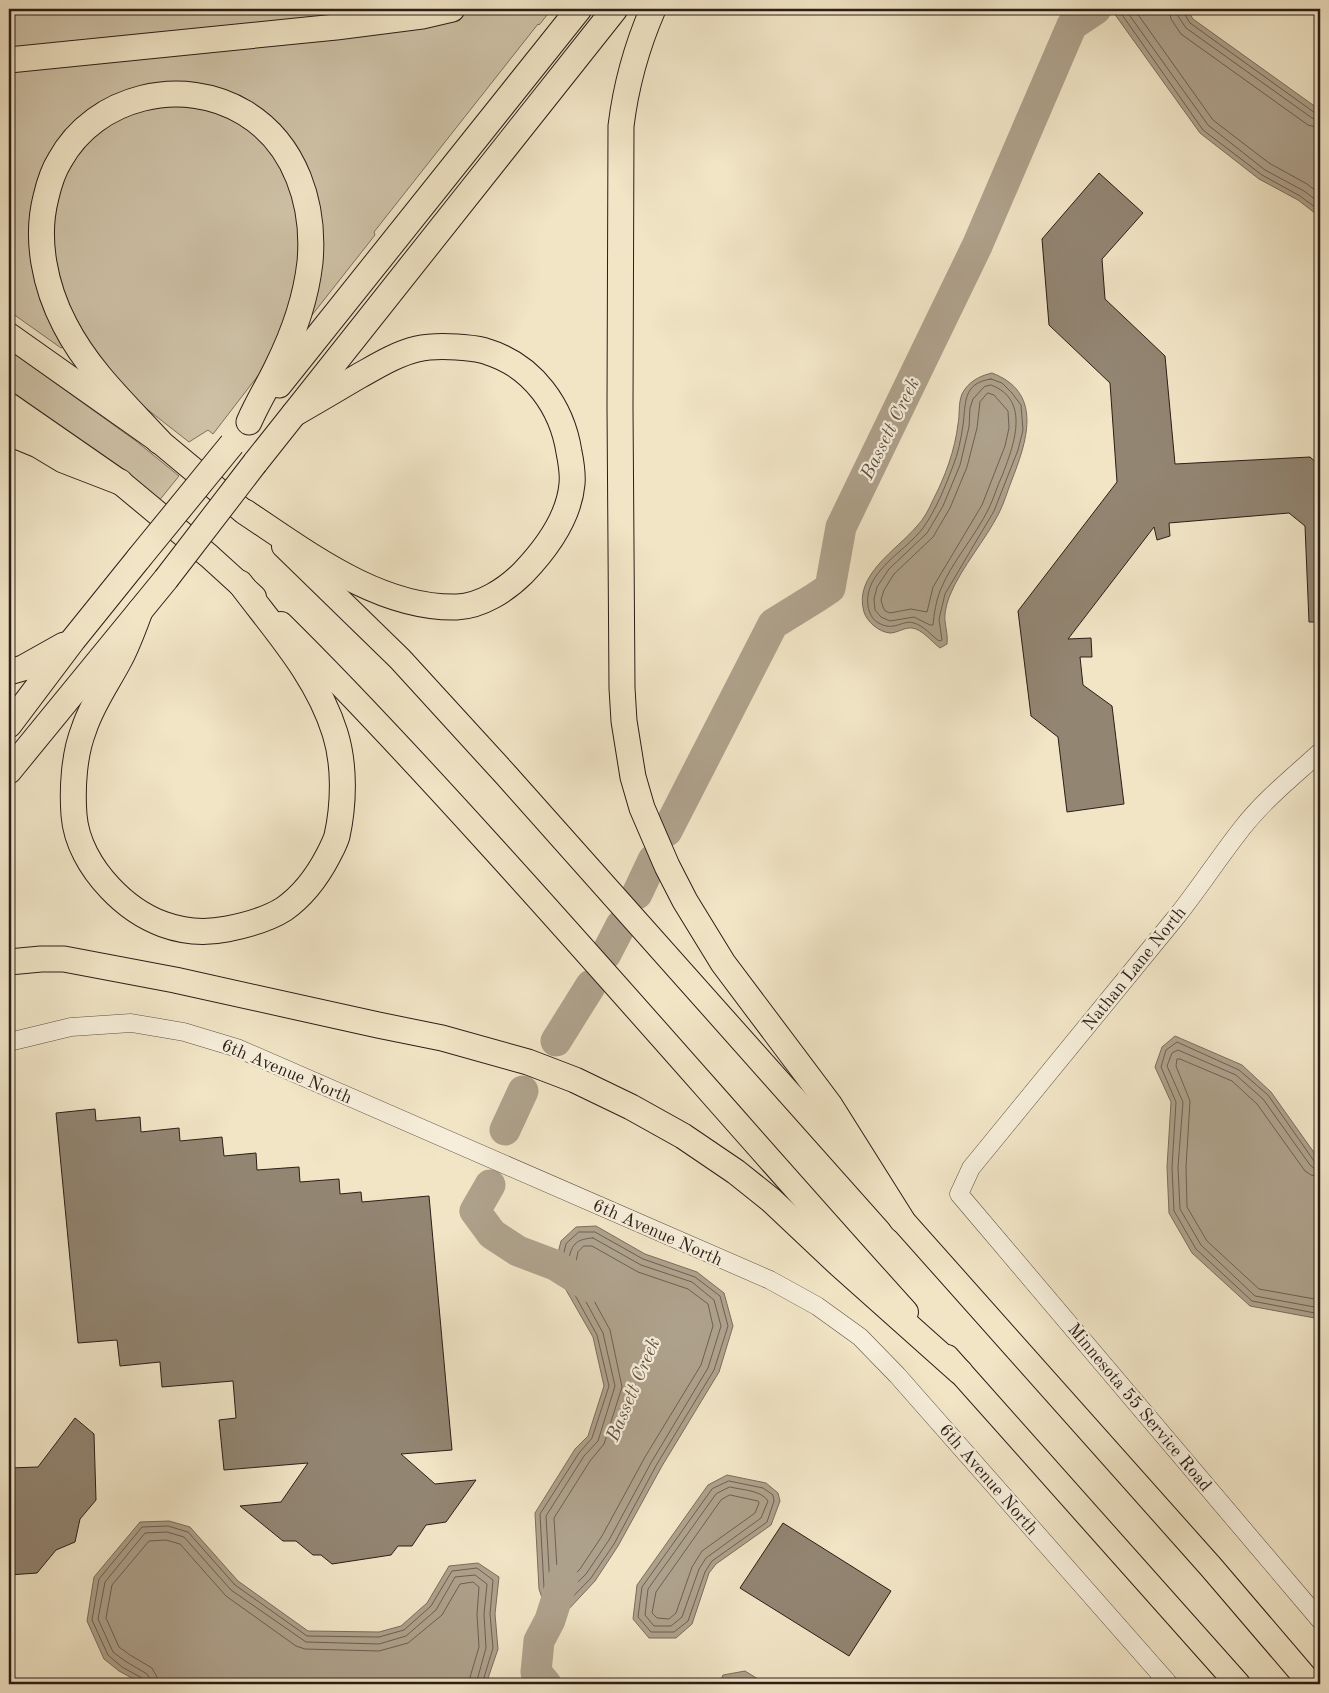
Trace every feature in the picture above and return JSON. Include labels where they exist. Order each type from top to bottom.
[{"type":"highway","points":[[9,60],[336,27],[422,16],[452,9]]},
{"type":"highway","points":[[9,725],[73,640],[399,237],[579,9]]},
{"type":"highway","points":[[9,771],[166,579],[255,463],[615,9]]},
{"type":"highway","points":[[653,9],[642,33],[634,60],[624,103],[621,126],[622,688],[624,721],[633,777],[642,808],[667,866],[723,963],[829,1104],[902,1220]]},
{"type":"highway","points":[[159,441],[87,362],[73,340],[52,295],[42,250],[44,204],[60,158],[90,124],[114,108],[143,98],[170,94],[199,96],[215,100],[244,112],[258,122],[279,144],[297,172],[303,189],[310,224],[310,263],[306,284],[292,335],[277,368],[260,396],[249,422]]},
{"type":"highway","points":[[9,335],[159,441],[245,512],[291,552],[400,659],[506,775],[1204,1559],[1311,1684]]},
{"type":"highway","points":[[245,512],[342,573],[379,592],[399,600],[458,607],[474,604],[488,598],[500,592],[518,578],[554,536],[562,518],[572,484],[567,438],[560,418],[552,401],[521,369],[505,358],[487,351],[433,346],[416,349],[378,365],[294,414]]},
{"type":"highway","points":[[9,405],[120,482],[202,550],[240,584],[322,665],[458,810],[585,950],[800,1195],[1238,1684]]},
{"type":"highway","points":[[9,433],[38,445],[63,460],[120,482]]},
{"type":"highway","points":[[140,611],[122,657],[91,712],[81,738],[76,763],[74,799],[74,816],[81,843],[95,870],[106,884],[132,907],[151,920],[163,925],[193,932],[222,930],[252,923],[284,909],[306,889],[321,868],[337,838],[343,778],[336,734],[317,690],[298,658],[240,584]]},
{"type":"highway","points":[[9,672],[24,668],[73,640]]},
{"type":"highway","points":[[9,962],[64,959],[175,980],[442,1038],[528,1062],[575,1080],[631,1107],[684,1136],[736,1172],[771,1200],[840,1265],[960,1372]]},
{"type":"street","name":"Nathan Lane North","points":[[959,1194],[972,1168],[1182,910],[1244,825],[1282,786],[1320,752]]},
{"type":"street","name":"6th Avenue North","points":[[9,1042],[71,1027],[131,1023],[184,1032],[237,1048],[770,1280],[817,1306],[860,1337],[897,1375],[1169,1684]]},
{"type":"street","name":"Minnesota 55 Service Road","points":[[959,1194],[1320,1620]]},
{"type":"shaded area","points":[[9,9],[407,9],[9,52]]},
{"type":"shaded area","points":[[473,9],[552,9],[538,24],[374,232],[375,235],[305,324],[297,154],[163,84],[43,171],[65,345],[61,348],[9,311],[9,67],[457,15]]},
{"type":"shaded area","points":[[171,101],[236,117],[282,162],[301,225],[294,306],[260,373],[213,434],[208,430],[189,442],[143,406],[105,369],[70,319],[49,238],[64,167],[101,125]]},
{"type":"shaded area","points":[[9,350],[136,441],[179,476],[158,502],[68,432],[9,390]]},
{"type":"water","points":[[1111,9],[1187,9],[1193,19],[1320,110],[1320,217],[1298,200],[1259,179],[1200,133]]},
{"type":"water","points":[[992,373],[1008,381],[1018,392],[1025,404],[1027,417],[1026,432],[1023,447],[1001,508],[955,584],[949,598],[945,618],[947,644],[940,648],[923,633],[912,628],[890,633],[882,631],[871,623],[864,612],[862,599],[865,586],[879,564],[909,535],[926,514],[942,482],[952,453],[957,434],[962,394],[974,380]]},
{"type":"water","points":[[1175,1036],[1242,1065],[1271,1092],[1320,1161],[1320,1319],[1250,1306],[1192,1253],[1169,1213],[1167,1167],[1171,1102],[1155,1067],[1162,1047]]},
{"type":"water","points":[[596,1226],[645,1254],[697,1272],[724,1293],[733,1326],[719,1372],[662,1466],[618,1546],[595,1581],[552,1627],[539,1589],[535,1513],[575,1449],[588,1436],[604,1386],[593,1337],[554,1269],[561,1241],[576,1227]]},
{"type":"water","points":[[727,1475],[766,1483],[778,1493],[780,1501],[771,1525],[716,1564],[709,1573],[692,1624],[676,1638],[649,1638],[633,1619],[637,1585],[708,1485]]},
{"type":"water","points":[[169,1521],[190,1527],[238,1581],[308,1631],[379,1632],[401,1626],[427,1603],[449,1566],[478,1563],[499,1577],[495,1614],[498,1649],[486,1684],[143,1684],[119,1671],[104,1659],[87,1621],[94,1577],[140,1522]]},
{"type":"water","points":[[745,1671],[758,1679],[759,1684],[719,1684],[723,1675]]},
{"type":"building","points":[[1099,173],[1143,213],[1102,259],[1105,299],[1165,356],[1175,464],[1310,457],[1320,466],[1320,622],[1309,622],[1305,526],[1289,513],[1169,523],[1170,536],[1157,540],[1154,527],[1068,639],[1091,638],[1092,657],[1080,657],[1083,685],[1112,706],[1124,804],[1067,812],[1058,737],[1031,716],[1018,611],[1117,482],[1110,383],[1049,325],[1042,239]]},
{"type":"building","points":[[95,1109],[96,1121],[140,1117],[141,1132],[179,1128],[180,1141],[222,1137],[224,1156],[256,1153],[257,1170],[299,1167],[300,1182],[339,1179],[340,1194],[361,1192],[362,1202],[429,1196],[452,1450],[401,1454],[435,1484],[476,1480],[446,1522],[426,1525],[412,1546],[398,1546],[391,1555],[332,1564],[321,1555],[313,1555],[296,1541],[283,1541],[240,1506],[281,1502],[308,1463],[224,1470],[219,1420],[236,1418],[233,1381],[162,1387],[160,1362],[120,1366],[117,1340],[78,1343],[56,1113]]},
{"type":"building","points":[[75,1418],[94,1434],[96,1500],[80,1519],[75,1542],[56,1550],[37,1573],[9,1575],[9,1468],[38,1467]]},
{"type":"building","points":[[783,1523],[891,1591],[849,1656],[740,1588]]},
{"type":"waterway","name":"Bassett Creek","points":[[667,831],[773,624],[830,588],[841,527],[977,246],[1072,25],[1096,9]]},
{"type":"waterway","name":"Bassett Creek","points":[[637,894],[653,860]]},
{"type":"waterway","name":"Bassett Creek","points":[[606,954],[621,925]]},
{"type":"waterway","name":"Bassett Creek","points":[[556,1041],[591,985]]},
{"type":"waterway","name":"Bassett Creek","points":[[505,1130],[523,1091]]},
{"type":"waterway","name":"Bassett Creek","points":[[490,1185],[475,1211],[492,1234],[518,1251],[555,1265],[590,1287]]},
{"type":"waterway","name":"Bassett Creek","points":[[546,1684],[536,1672],[539,1641],[550,1620],[563,1579]]}]
